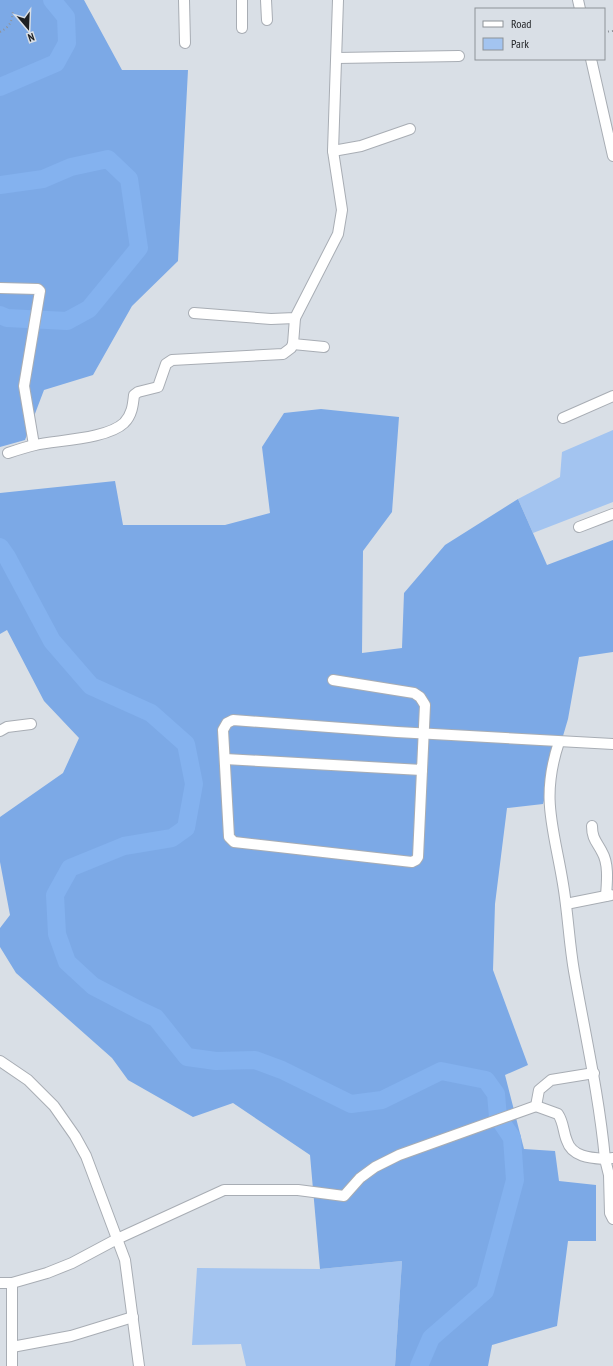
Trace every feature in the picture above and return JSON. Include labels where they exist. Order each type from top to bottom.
[{"type":"street","points":[[184,0],[185,43]]},
{"type":"street","points":[[242,0],[242,28]]},
{"type":"street","points":[[266,0],[267,20]]},
{"type":"street","points":[[8,453],[34,445],[101,433],[121,425],[132,409],[134,395],[138,392],[158,387],[166,364],[172,360],[283,354],[291,348],[293,344],[295,318],[338,234],[342,210],[333,151],[338,0]]},
{"type":"street","points":[[337,58],[459,56]]},
{"type":"street","points":[[591,60],[613,156]]},
{"type":"street","points":[[333,151],[361,146],[410,129]]},
{"type":"street","points":[[0,288],[38,289],[40,294],[32,350],[24,386],[34,445]]},
{"type":"street","points":[[194,313],[271,319],[295,318]]},
{"type":"street","points":[[293,344],[324,347]]},
{"type":"street","points":[[563,418],[613,396]]},
{"type":"street","points":[[579,527],[613,514]]},
{"type":"street","points":[[333,680],[414,693],[420,697],[425,705],[424,733],[418,857],[412,862],[234,842],[229,837],[227,830],[226,759],[223,730],[227,723],[233,720],[424,733],[559,742],[613,744]]},
{"type":"street","points":[[0,731],[7,727],[31,724]]},
{"type":"street","points":[[559,742],[549,779],[548,802],[566,904],[574,970],[609,1159],[610,1214],[613,1219]]},
{"type":"street","points":[[226,759],[422,770]]},
{"type":"street","points":[[566,904],[610,895],[605,860],[602,852],[592,837],[592,826]]},
{"type":"street","points":[[0,1061],[28,1080],[49,1101],[75,1136],[86,1156],[128,1273],[139,1366]]},
{"type":"street","points":[[533,1107],[538,1090],[551,1080],[594,1073]]},
{"type":"street","points":[[0,1283],[12,1283],[47,1273],[224,1190],[298,1190],[344,1196],[360,1178],[375,1167],[411,1151],[533,1107],[558,1114],[565,1129],[567,1142],[571,1148],[583,1157],[609,1159]]},
{"type":"street","points":[[12,1283],[12,1366]]},
{"type":"street","points":[[12,1347],[71,1336],[133,1317]]},
{"type":"path","points":[[0,32],[8,27],[12,22],[13,10]]},
{"type":"green space","points":[[613,430],[613,502],[533,533],[518,499],[560,477],[562,452]]},
{"type":"green space","points":[[402,1261],[395,1366],[246,1366],[241,1344],[192,1345],[197,1268],[320,1269]]},
{"type":"shaded area","points":[[0,0],[84,0],[122,70],[188,70],[178,261],[132,306],[93,375],[44,390],[25,440],[0,447]]},
{"type":"shaded area","points":[[321,409],[399,417],[392,512],[363,551],[362,653],[402,648],[404,593],[445,545],[518,499],[547,565],[613,540],[613,652],[579,657],[568,719],[543,804],[507,808],[495,904],[493,970],[528,1065],[505,1075],[524,1149],[555,1151],[559,1181],[596,1185],[596,1241],[568,1241],[557,1326],[492,1345],[488,1366],[395,1366],[402,1261],[320,1269],[310,1155],[233,1103],[193,1117],[128,1080],[112,1058],[16,973],[0,947],[0,928],[10,915],[0,862],[0,817],[63,773],[79,738],[44,701],[7,630],[0,634],[0,493],[115,481],[123,525],[225,525],[270,513],[262,447],[284,413]]},
{"type":"waterway","points":[[0,87],[56,63],[67,43],[66,17],[52,0]]},
{"type":"waterway","points":[[0,185],[43,179],[71,167],[108,159],[129,179],[139,248],[89,309],[67,321],[7,318],[0,315]]},
{"type":"waterway","points":[[0,547],[7,557],[52,641],[91,686],[151,713],[186,744],[194,784],[186,828],[172,838],[124,846],[70,868],[55,895],[57,934],[67,962],[93,986],[156,1018],[187,1057],[216,1061],[255,1060],[282,1070],[351,1104],[382,1100],[441,1071],[486,1080],[496,1094],[498,1117],[512,1138],[515,1180],[485,1291],[431,1338],[419,1366]]}]
